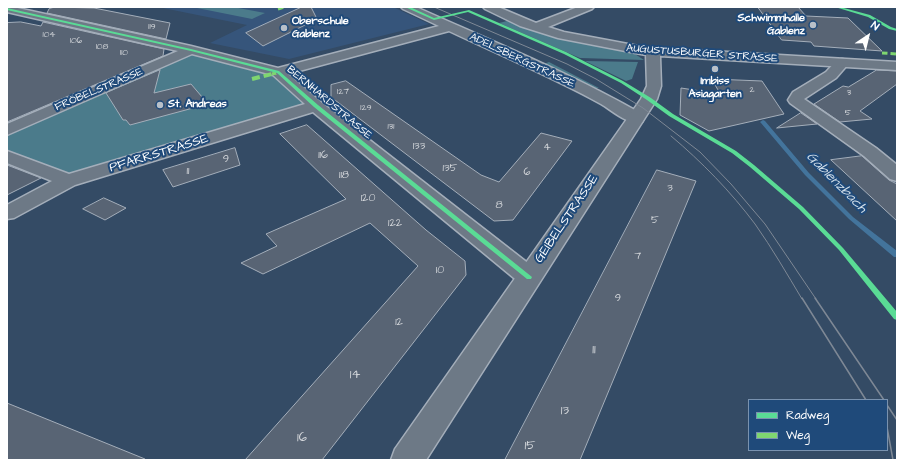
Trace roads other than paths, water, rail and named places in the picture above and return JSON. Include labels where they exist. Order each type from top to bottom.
[{"type":"street","points":[[7,18],[39,7]]},
{"type":"street","name":"ADELSBERGSTRASSE","points":[[407,7],[600,97],[636,118]]},
{"type":"street","name":"AUGUSTUSBURGER STRASSE","points":[[489,7],[537,27],[589,42],[653,52],[897,66]]},
{"type":"street","points":[[537,27],[588,7]]},
{"type":"street","name":"BERNHARDSTRASSE","points":[[7,9],[191,50],[278,72],[316,106],[528,277]]},
{"type":"street","points":[[278,72],[450,27]]},
{"type":"street","name":"FRÖBELSTRASSE","points":[[7,130],[191,50]]},
{"type":"street","name":"GEIBELSTRASSE","points":[[407,460],[649,98],[654,86],[653,52]]},
{"type":"street","points":[[842,63],[831,75],[798,95],[796,100],[870,152],[897,175]]},
{"type":"street","name":"PFARRSTRASSE","points":[[7,213],[68,181],[316,106]]},
{"type":"street","points":[[7,156],[68,181]]},
{"type":"waterway","name":"Gablenzbach","points":[[763,122],[807,174],[851,218],[897,255]]},
{"type":"tram line","points":[[434,7],[567,64],[596,79],[643,108],[700,152],[731,184],[765,224],[816,299]]},
{"type":"tram line","points":[[671,136],[716,178],[746,212],[767,242],[802,299]]},
{"type":"tram line","points":[[802,298],[865,399]]},
{"type":"tram line","points":[[815,298],[883,399]]},
{"type":"tram line","points":[[888,406],[897,420]]},
{"type":"tram line","points":[[888,432],[893,460]]},
{"type":"place","name":"Schwimmhalle Gablenz","points":[[813,25]]},
{"type":"place","name":"Oberschule Gablenz","points":[[284,28]]},
{"type":"place","name":"Imbiss Asiagarten","points":[[715,69]]},
{"type":"place","name":"St. Andreas","points":[[160,105]]}]
